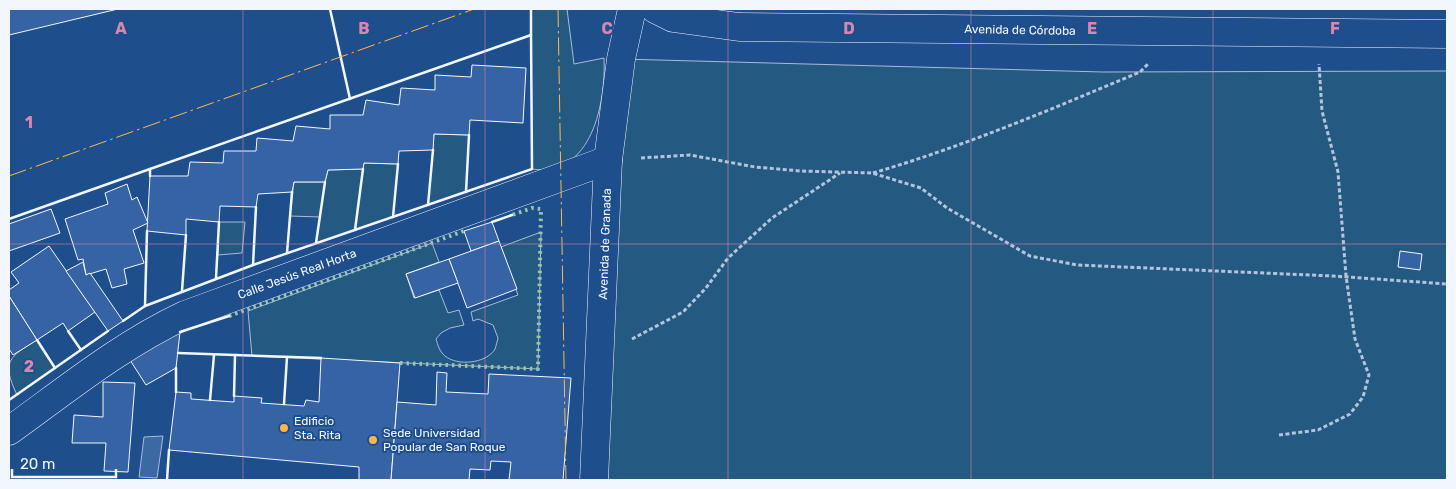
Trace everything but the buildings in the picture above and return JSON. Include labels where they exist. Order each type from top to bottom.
[{"type":"street","name":"Avenida de Granada","points":[[594,480],[602,338],[608,160],[621,59],[632,9]]},
{"type":"street","name":"Avenida de Córdoba","points":[[655,9],[673,18],[739,27],[1447,34]]},
{"type":"street","name":"Calle Jesús Real Horta","points":[[9,431],[119,352],[162,326],[185,315],[608,160]]},
{"type":"path","points":[[872,173],[934,155],[1008,128],[1140,72],[1186,32]]},
{"type":"path","points":[[1279,435],[1318,430],[1350,414],[1363,397],[1369,375],[1355,340],[1346,276],[1338,172],[1322,111],[1320,70],[1315,33]]},
{"type":"path","points":[[608,160],[690,155],[755,167],[872,173],[920,188],[947,208],[1030,256],[1077,265],[1346,276],[1447,284]]},
{"type":"path","points":[[602,338],[629,341],[684,312],[706,288],[728,258],[772,218],[840,172]]},
{"type":"shaded area","points":[[531,9],[567,9],[574,64],[604,58],[602,95],[598,115],[591,133],[582,149],[569,162],[552,169],[532,169]]},
{"type":"shaded area","points":[[621,59],[1103,72],[1447,71],[1447,480],[595,480]]},
{"type":"shaded area","points":[[434,134],[469,135],[466,192],[428,205]]},
{"type":"shaded area","points":[[364,163],[398,164],[393,217],[316,243],[320,217],[290,216],[294,182],[325,182],[328,170],[363,169]]},
{"type":"shaded area","points":[[219,222],[245,222],[242,253],[218,255]]},
{"type":"shaded area","points":[[541,232],[538,369],[252,356],[248,311],[432,243],[439,262],[406,274],[414,298],[439,290],[448,313],[459,310],[464,325],[450,328],[441,333],[436,339],[440,350],[445,356],[464,362],[485,358],[495,349],[498,338],[493,325],[478,319],[473,321],[471,312],[518,295],[501,247]]},
{"type":"shaded area","points":[[37,340],[55,368],[17,395],[9,374],[10,361],[20,351]]},
{"type":"shaded area","points":[[163,436],[157,478],[139,477],[144,437]]},
{"type":"hedge","points":[[400,363],[538,369],[541,209],[532,208],[512,215]]},
{"type":"hedge","points":[[229,316],[464,231]]},
{"type":"wall","points":[[330,9],[350,99]]},
{"type":"wall","points":[[531,9],[531,35]]},
{"type":"wall","points":[[147,231],[145,306],[253,265],[532,169],[531,35],[150,169],[150,176]]},
{"type":"wall","points":[[466,192],[469,135]]},
{"type":"wall","points":[[428,205],[433,150]]},
{"type":"wall","points":[[393,217],[398,164]]},
{"type":"wall","points":[[9,219],[150,169]]},
{"type":"wall","points":[[355,230],[363,169]]},
{"type":"wall","points":[[316,243],[325,182]]},
{"type":"wall","points":[[287,253],[292,192]]},
{"type":"wall","points":[[253,265],[256,207]]},
{"type":"wall","points":[[492,222],[512,215]]},
{"type":"wall","points":[[216,278],[219,222]]},
{"type":"wall","points":[[182,291],[186,235]]},
{"type":"wall","points":[[123,321],[145,306]]},
{"type":"wall","points":[[180,332],[229,316]]},
{"type":"wall","points":[[68,331],[81,350]]},
{"type":"wall","points":[[9,400],[108,331]]},
{"type":"wall","points":[[37,340],[55,368]]},
{"type":"wall","points":[[178,353],[321,358]]},
{"type":"wall","points":[[210,400],[214,355]]},
{"type":"wall","points":[[234,396],[235,355]]},
{"type":"wall","points":[[284,404],[287,357]]},
{"type":"wall","points":[[176,368],[176,392]]},
{"type":"wall","points":[[167,480],[169,450]]},
{"type":"power","points":[[9,176],[474,9]]},
{"type":"power","points":[[558,9],[566,480]]},
{"type":"place","name":"Edificio Sta. Rita","points":[[284,428]]},
{"type":"place","name":"Sede Universidad Popular de San Roque","points":[[373,440]]}]
